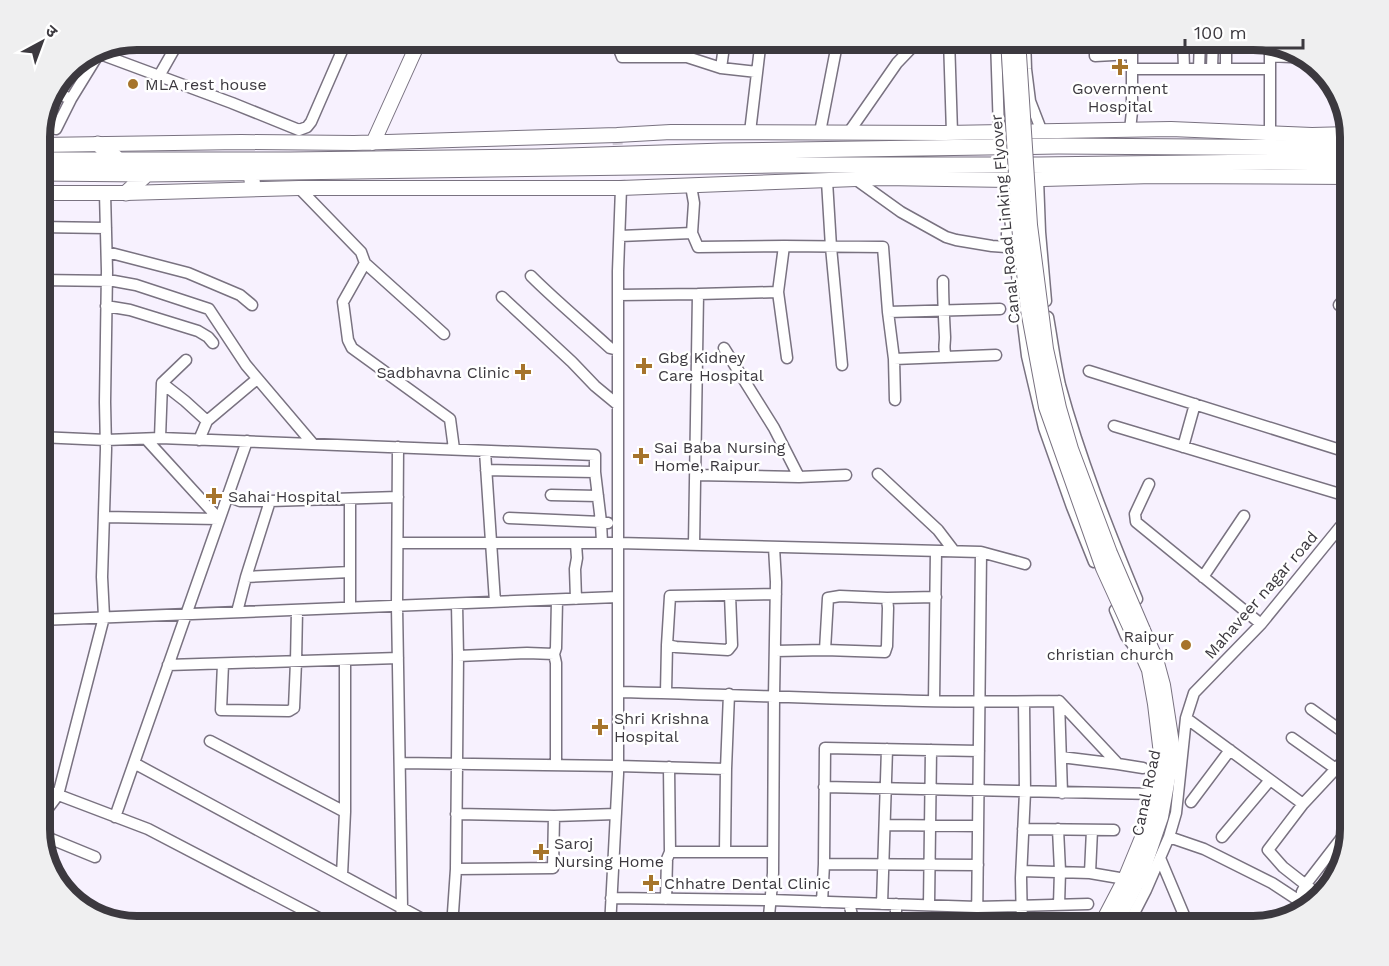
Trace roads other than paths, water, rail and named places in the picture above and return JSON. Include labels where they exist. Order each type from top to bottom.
[{"type":"highway","points":[[98,144],[118,159]]},
{"type":"highway","points":[[50,171],[118,159],[290,160],[536,157],[747,150],[1058,146],[1340,148]]},
{"type":"highway","points":[[50,162],[147,174],[775,165],[1340,163]]},
{"type":"highway","points":[[251,172],[253,188]]},
{"type":"highway","points":[[126,193],[147,174]]},
{"type":"main road","points":[[373,142],[415,50]]},
{"type":"main road","name":"Canal Road Linking Flyover","points":[[1009,50],[1018,214],[1028,310],[1047,407],[1104,568],[1151,661]]},
{"type":"main road","name":"Canal Road Linking Flyover","points":[[1019,50],[1030,225],[1046,349],[1071,449],[1138,633]]},
{"type":"main road","points":[[50,145],[373,142],[671,132],[952,133],[1171,129],[1340,134]]},
{"type":"main road","points":[[50,193],[126,193],[253,188],[621,188],[883,178],[1004,180],[1340,177]]},
{"type":"main road","name":"Canal Road","points":[[1106,916],[1125,879],[1151,816],[1155,794],[1161,754],[1149,670],[1151,661]]},
{"type":"main road","name":"Canal Road","points":[[1120,916],[1142,873],[1161,818],[1173,750],[1163,685],[1151,661]]},
{"type":"street","points":[[159,76],[174,50]]},
{"type":"street","points":[[104,56],[299,130],[307,127],[311,122],[342,50]]},
{"type":"street","points":[[619,50],[622,57],[687,57],[721,68],[757,72]]},
{"type":"street","points":[[640,50],[641,57]]},
{"type":"street","points":[[721,68],[723,50]]},
{"type":"street","points":[[750,132],[760,50]]},
{"type":"street","points":[[820,132],[836,50]]},
{"type":"street","points":[[849,132],[897,63],[909,50]]},
{"type":"street","points":[[948,50],[952,133]]},
{"type":"street","points":[[996,50],[999,132]]},
{"type":"street","points":[[1025,50],[1030,101],[1042,132]]},
{"type":"street","points":[[1095,50],[1095,56],[1132,54]]},
{"type":"street","points":[[1130,130],[1132,50]]},
{"type":"street","points":[[1183,50],[1184,69]]},
{"type":"street","points":[[1199,69],[1200,50]]},
{"type":"street","points":[[1212,68],[1213,50]]},
{"type":"street","points":[[1226,68],[1227,50]]},
{"type":"street","points":[[1270,51],[1270,133]]},
{"type":"street","points":[[1270,56],[1288,57]]},
{"type":"street","points":[[56,129],[95,60]]},
{"type":"street","points":[[1132,69],[1270,69]]},
{"type":"street","points":[[60,95],[71,99]]},
{"type":"street","points":[[855,179],[902,212],[946,237],[956,240],[1006,247],[1010,218]]},
{"type":"street","points":[[1038,179],[1047,313],[1060,382],[1076,439],[1110,534],[1150,632],[1151,661]]},
{"type":"street","points":[[1004,180],[1027,356],[1044,428],[1072,507],[1126,636],[1151,661]]},
{"type":"street","points":[[827,181],[842,365]]},
{"type":"street","points":[[691,186],[694,203],[692,233],[698,247],[883,247],[894,359],[895,400]]},
{"type":"street","points":[[299,188],[361,252],[365,263],[444,334]]},
{"type":"street","points":[[610,916],[618,766],[618,295],[621,188]]},
{"type":"street","points":[[50,806],[58,795],[104,618],[102,577],[107,282],[105,193]]},
{"type":"street","points":[[50,226],[106,228]]},
{"type":"street","points":[[620,236],[692,233]]},
{"type":"street","points":[[784,246],[778,292],[787,358]]},
{"type":"street","points":[[107,252],[197,277],[240,295],[252,305]]},
{"type":"street","points":[[365,263],[343,302],[348,340],[352,348],[450,419],[454,449]]},
{"type":"street","points":[[531,276],[610,348],[618,350]]},
{"type":"street","points":[[50,280],[114,281],[136,285],[209,309],[240,357],[313,444]]},
{"type":"street","points":[[943,281],[945,341],[943,348],[946,357]]},
{"type":"street","points":[[618,295],[778,292]]},
{"type":"street","points":[[694,545],[698,294]]},
{"type":"street","points":[[502,297],[618,405]]},
{"type":"street","points":[[106,306],[130,310],[198,331],[213,343]]},
{"type":"street","points":[[888,312],[1000,309]]},
{"type":"street","points":[[724,348],[774,428],[799,477]]},
{"type":"street","points":[[894,359],[996,355]]},
{"type":"street","points":[[160,438],[162,383],[186,360]]},
{"type":"street","points":[[1089,371],[1340,450]]},
{"type":"street","points":[[199,440],[207,421],[257,379]]},
{"type":"street","points":[[162,383],[207,421]]},
{"type":"street","points":[[1183,447],[1195,404]]},
{"type":"street","points":[[1114,426],[1340,494]]},
{"type":"street","points":[[50,437],[106,440],[160,438],[595,455],[602,543]]},
{"type":"street","points":[[146,439],[219,519]]},
{"type":"street","points":[[115,817],[247,441]]},
{"type":"street","points":[[398,447],[397,606],[401,916]]},
{"type":"street","points":[[484,450],[495,602]]},
{"type":"street","points":[[486,470],[595,472]]},
{"type":"street","points":[[878,474],[938,530],[954,551]]},
{"type":"street","points":[[695,475],[799,477],[846,475]]},
{"type":"street","points":[[1149,484],[1135,514],[1136,522],[1261,624]]},
{"type":"street","points":[[551,495],[598,496]]},
{"type":"street","points":[[227,496],[240,501],[398,497]]},
{"type":"street","points":[[350,499],[350,608]]},
{"type":"street","points":[[237,612],[270,501]]},
{"type":"street","points":[[1203,577],[1244,516]]},
{"type":"street","points":[[104,517],[219,519]]},
{"type":"street","points":[[508,518],[602,522],[618,525]]},
{"type":"street","name":"Mahaveer nagar road","points":[[1186,718],[1194,693],[1261,624],[1340,527]]},
{"type":"street","points":[[398,543],[618,543],[954,551],[981,552],[1025,564]]},
{"type":"street","points":[[576,544],[576,599]]},
{"type":"street","points":[[769,916],[773,873],[776,594],[774,547]]},
{"type":"street","points":[[934,701],[936,551]]},
{"type":"street","points":[[978,916],[981,552]]},
{"type":"street","points":[[246,577],[350,572]]},
{"type":"street","points":[[666,693],[670,596],[776,594]]},
{"type":"street","points":[[667,645],[728,650],[732,645],[730,595]]},
{"type":"street","points":[[825,650],[828,598],[840,596],[936,597]]},
{"type":"street","points":[[50,620],[618,597]]},
{"type":"street","points":[[774,651],[885,652],[887,598]]},
{"type":"street","points":[[556,765],[556,663],[554,654],[557,600]]},
{"type":"street","points":[[453,916],[456,869],[457,604]]},
{"type":"street","points":[[223,663],[221,710],[289,711],[294,708],[297,610]]},
{"type":"street","points":[[458,656],[554,654]]},
{"type":"street","points":[[168,665],[398,658]]},
{"type":"street","points":[[342,875],[345,812],[345,660]]},
{"type":"street","points":[[618,692],[980,703],[1059,701],[1118,764]]},
{"type":"street","points":[[725,852],[729,694]]},
{"type":"street","points":[[1059,701],[1062,793]]},
{"type":"street","points":[[1022,916],[1025,792],[1024,702]]},
{"type":"street","points":[[1311,709],[1340,730]]},
{"type":"street","points":[[1186,718],[1303,804]]},
{"type":"street","points":[[1133,916],[1169,837],[1176,813],[1186,718]]},
{"type":"street","points":[[1292,738],[1336,769]]},
{"type":"street","points":[[210,741],[345,812]]},
{"type":"street","points":[[822,902],[825,748],[979,751]]},
{"type":"street","points":[[882,904],[887,749]]},
{"type":"street","points":[[929,905],[932,750]]},
{"type":"street","points":[[1191,802],[1230,750]]},
{"type":"street","points":[[1061,757],[1143,768]]},
{"type":"street","points":[[134,763],[418,916]]},
{"type":"street","points":[[400,763],[726,769]]},
{"type":"street","points":[[1314,891],[1283,867],[1268,850],[1303,804],[1340,765]]},
{"type":"street","points":[[666,899],[670,852],[669,767]]},
{"type":"street","points":[[1222,837],[1270,780]]},
{"type":"street","points":[[824,787],[1155,794]]},
{"type":"street","points":[[50,792],[148,829],[315,916]]},
{"type":"street","points":[[456,814],[554,816],[616,814]]},
{"type":"street","points":[[456,869],[553,867],[554,816]]},
{"type":"street","points":[[885,825],[978,826]]},
{"type":"street","points":[[1023,829],[1114,830]]},
{"type":"street","points":[[1058,829],[1059,905]]},
{"type":"street","points":[[1090,873],[1092,830]]},
{"type":"street","points":[[1169,837],[1204,849],[1272,883],[1301,902],[1306,884],[1339,841]]},
{"type":"street","points":[[50,839],[95,857]]},
{"type":"street","points":[[670,852],[773,852]]},
{"type":"street","points":[[1160,858],[1184,916]]},
{"type":"street","points":[[824,864],[978,865]]},
{"type":"street","points":[[1022,870],[1090,873],[1125,879]]},
{"type":"street","points":[[611,898],[770,900],[978,907],[1088,904]]},
{"type":"street","points":[[849,903],[852,916]]},
{"type":"street","points":[[896,904],[896,916]]},
{"type":"tunnel","points":[[617,135],[621,188]]},
{"type":"place","name":"Government Hospital","points":[[1120,67]]},
{"type":"place","name":"MLA rest house","points":[[133,84]]},
{"type":"place","name":"Gbg Kidney Care Hospital","points":[[644,366]]},
{"type":"place","name":"Sadbhavna Clinic","points":[[523,372]]},
{"type":"place","name":"Sai Baba Nursing Home, Raipur","points":[[641,456]]},
{"type":"place","name":"Sahai Hospital","points":[[214,496]]},
{"type":"place","name":"Raipur christian church","points":[[1186,645]]},
{"type":"place","name":"Shri Krishna Hospital","points":[[600,727]]},
{"type":"place","name":"Saroj Nursing Home","points":[[541,852]]},
{"type":"place","name":"Chhatre Dental Clinic","points":[[651,883]]}]
